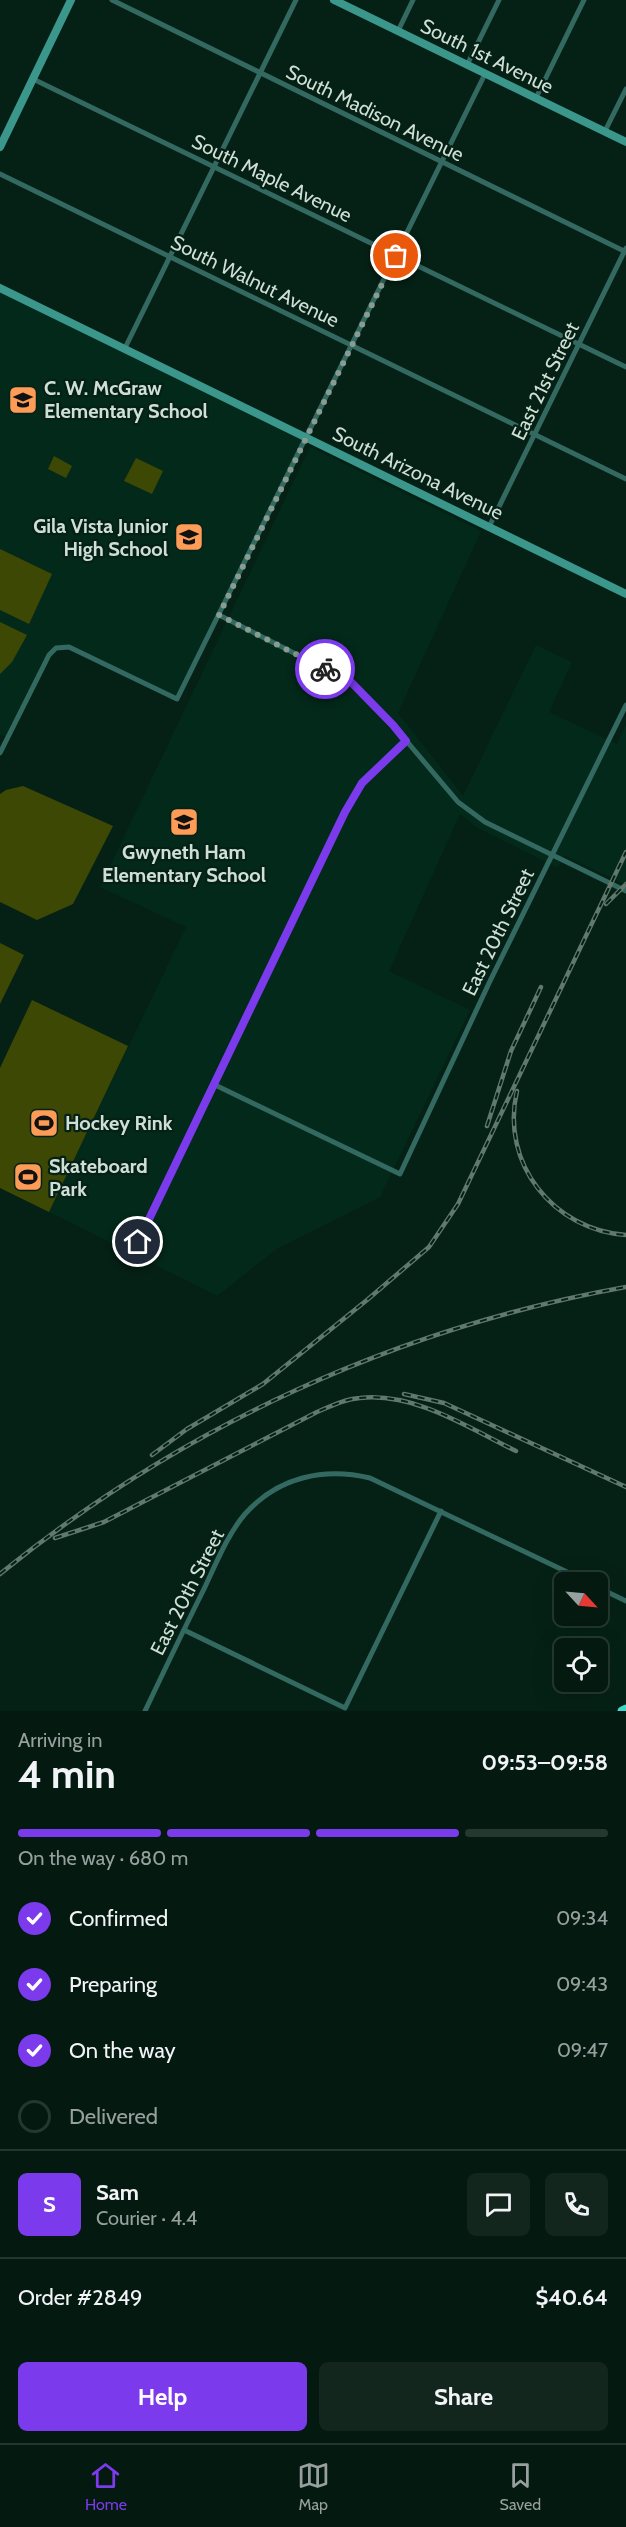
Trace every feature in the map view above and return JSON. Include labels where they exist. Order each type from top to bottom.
[{"type":"street","points":[[0,147],[71,0]]},
{"type":"street","name":"South Madison Avenue","points":[[112,0],[625,250]]},
{"type":"street","points":[[125,348],[296,0]]},
{"type":"street","name":"South 1st Avenue","points":[[334,0],[626,142]]},
{"type":"street","points":[[398,31],[413,0]]},
{"type":"street","points":[[467,65],[499,0]]},
{"type":"street","points":[[536,98],[584,0]]},
{"type":"street","points":[[0,753],[49,655],[56,648],[69,647],[177,699],[485,74]]},
{"type":"street","name":"South Maple Avenue","points":[[33,79],[626,367]]},
{"type":"street","points":[[605,131],[626,89]]},
{"type":"street","name":"South Walnut Avenue","points":[[0,174],[626,479]]},
{"type":"street","name":"East 21st Street","points":[[489,526],[625,250]]},
{"type":"street","name":"South Arizona Avenue","points":[[0,288],[307,436],[626,594]]},
{"type":"street","points":[[219,615],[350,681],[393,725],[458,802],[484,822],[626,891]]},
{"type":"street","name":"East 20th Street","points":[[213,1084],[400,1174],[490,981],[626,705]]},
{"type":"street","points":[[138,1242],[358,790],[362,783],[406,741]]},
{"type":"street","name":"East 20th Street","points":[[145,1711],[228,1542],[244,1515],[268,1494],[307,1475],[351,1474],[370,1478],[567,1572]]},
{"type":"street","points":[[184,1630],[345,1708],[441,1511]]},
{"type":"street","points":[[608,1592],[626,1601]]},
{"type":"shaded area","points":[[0,288],[307,436],[177,699],[69,647],[56,648],[49,655],[8,737],[0,735]]},
{"type":"shaded area","points":[[310,447],[481,531],[398,713],[463,796],[536,645],[572,662],[549,712],[617,744],[626,725],[626,885],[564,855],[558,868],[476,827],[460,814],[389,971],[470,1010],[380,1197],[275,1250],[217,1296],[49,1212],[186,927],[100,887]]},
{"type":"green space","points":[[54,456],[72,466],[66,478],[48,469]]},
{"type":"green space","points":[[136,458],[163,471],[152,494],[124,481]]},
{"type":"green space","points":[[0,549],[52,574],[29,624],[0,610]]},
{"type":"green space","points":[[0,622],[27,635],[12,662],[0,674]]},
{"type":"green space","points":[[23,786],[113,826],[73,904],[37,920],[0,902],[0,794],[6,790]]},
{"type":"green space","points":[[0,943],[24,955],[0,1004]]},
{"type":"green space","points":[[32,1000],[128,1046],[49,1212],[0,1188],[0,1068]]},
{"type":"railway","points":[[152,1455],[187,1429],[263,1384],[429,1247],[458,1204],[626,852]]},
{"type":"railway","points":[[606,904],[626,884]]},
{"type":"railway","points":[[487,1126],[511,1051],[541,987]]},
{"type":"railway","points":[[517,1091],[514,1118],[517,1143],[525,1167],[538,1188],[555,1206],[576,1221],[600,1230],[626,1235]]},
{"type":"railway","points":[[0,1574],[69,1521],[142,1473],[217,1429],[295,1391],[375,1357],[457,1328],[540,1305],[626,1287]]},
{"type":"railway","points":[[404,1394],[444,1403],[626,1487]]},
{"type":"railway","points":[[55,1538],[104,1522],[317,1412],[354,1399],[381,1398],[421,1406],[516,1451]]},
{"type":"way so far","points":[[325,669],[219,615],[396,256]]},
{"type":"place","name":"C. W. McGraw Elementary School","points":[[23,400]]},
{"type":"place","name":"Gila Vista Junior High School","points":[[189,537]]},
{"type":"place","name":"Gwyneth Ham Elementary School","points":[[184,822]]},
{"type":"place","name":"Hockey Rink","points":[[44,1123]]},
{"type":"place","name":"Skateboard Park","points":[[28,1177]]},
{"type":"route","points":[[138,1242],[345,812],[362,783],[406,741],[350,681],[325,669]]}]
